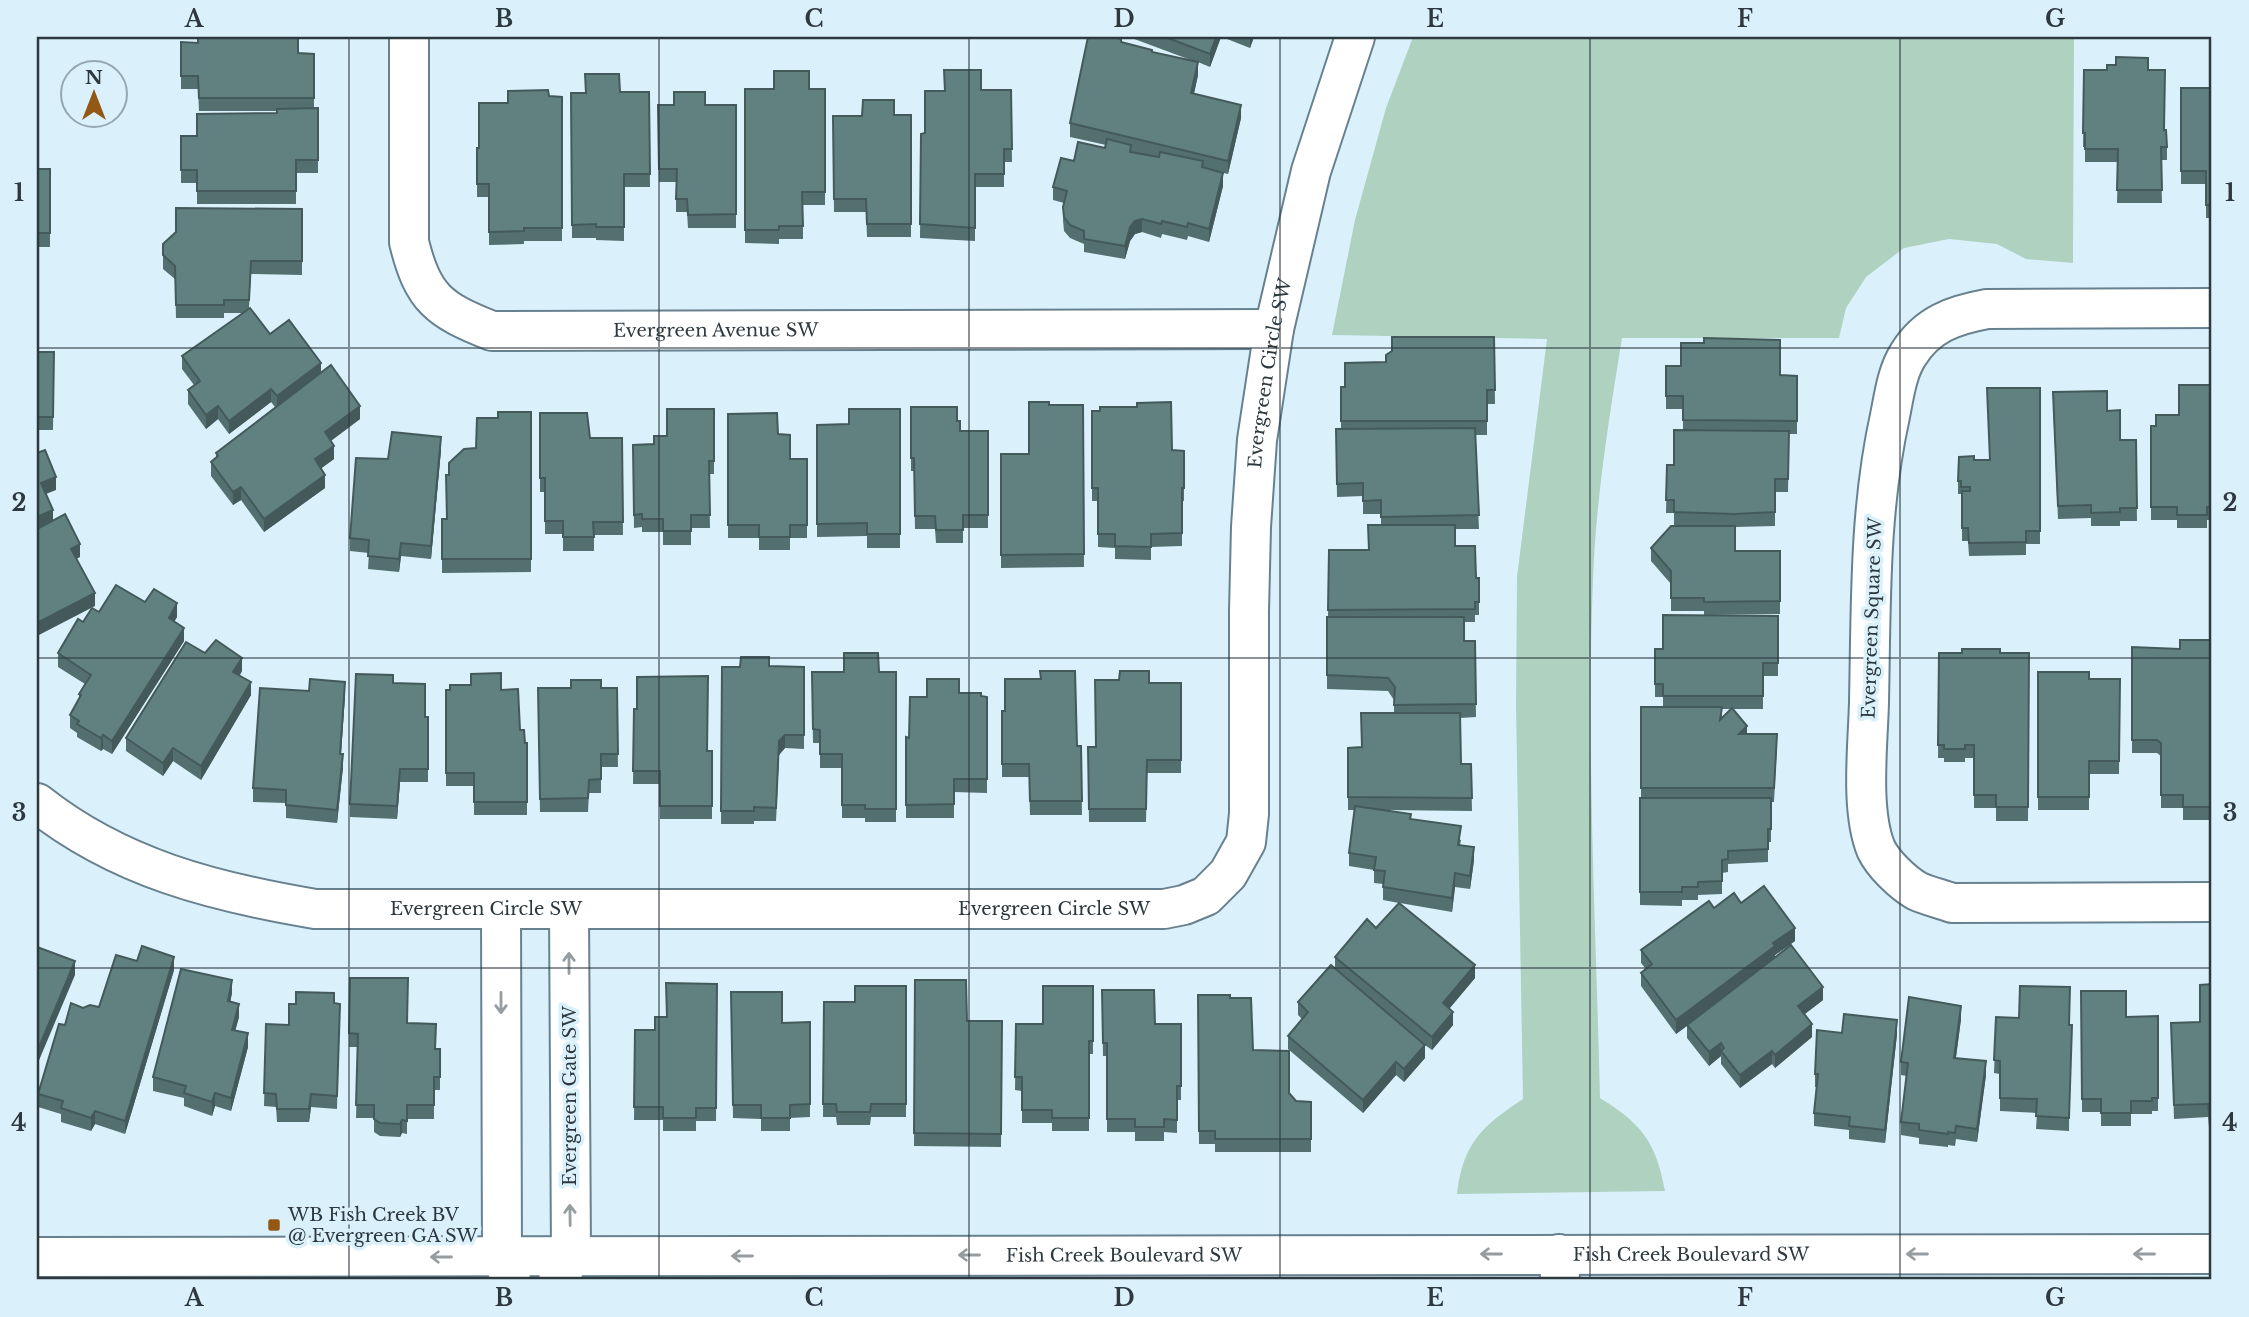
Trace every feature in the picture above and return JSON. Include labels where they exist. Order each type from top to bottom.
[{"type":"street","name":"Evergreen Avenue SW","points":[[410,37],[409,242],[414,265],[424,285],[441,306],[492,331],[1274,329]]},
{"type":"street","name":"Evergreen Circle SW","points":[[37,803],[92,839],[139,863],[189,882],[242,896],[315,909],[1164,909],[1206,896],[1228,874],[1245,842],[1249,814],[1251,527],[1257,440],[1274,329],[1311,171],[1354,37]]},
{"type":"street","name":"Evergreen Square SW","points":[[2212,309],[1987,309],[1960,314],[1933,326],[1907,356],[1897,382],[1875,506],[1870,580],[1867,812],[1877,851],[1895,873],[1916,890],[1952,903],[2212,902]]},
{"type":"street","name":"Evergreen Gate SW","points":[[564,1268],[569,909]]},
{"type":"street","points":[[501,910],[507,1268]]},
{"type":"street","name":"Fish Creek Boulevard SW","points":[[37,1257],[507,1268],[1559,1267],[2212,1254]]},
{"type":"green space","points":[[1413,37],[2074,37],[2073,263],[2026,259],[1997,244],[1949,239],[1904,248],[1866,277],[1846,308],[1839,338],[1622,338],[1600,489],[1591,644],[1591,774],[1600,1098],[1627,1117],[1645,1136],[1657,1159],[1665,1191],[1457,1194],[1464,1161],[1477,1138],[1496,1118],[1523,1099],[1516,706],[1517,577],[1547,339],[1332,335],[1355,220],[1386,108]]},
{"type":"building","points":[[198,37],[298,37],[298,53],[314,54],[314,98],[199,98],[198,76],[181,76],[181,42],[198,43]]},
{"type":"building","points":[[1088,37],[1114,37],[1152,52],[1198,62],[1191,93],[1241,105],[1228,161],[1070,123]]},
{"type":"building","points":[[1165,37],[1216,37],[1210,54]]},
{"type":"building","points":[[2116,57],[2148,58],[2148,70],[2165,70],[2164,130],[2167,147],[2161,147],[2162,190],[2117,190],[2118,149],[2085,149],[2084,70],[2107,70],[2107,65],[2116,65]]},
{"type":"building","points":[[944,70],[981,70],[981,90],[1011,90],[1012,149],[1004,149],[1004,174],[975,174],[975,228],[920,224],[921,134],[925,133],[925,91],[945,91]]},
{"type":"building","points":[[774,71],[809,71],[809,89],[825,89],[825,192],[802,192],[803,226],[779,226],[779,230],[745,230],[745,89],[774,89]]},
{"type":"building","points":[[585,74],[619,74],[620,92],[649,92],[650,174],[624,174],[624,227],[572,225],[571,93],[586,93]]},
{"type":"building","points":[[2181,88],[2212,88],[2212,205],[2206,205],[2206,171],[2181,171]]},
{"type":"building","points":[[548,90],[549,96],[562,97],[562,228],[489,232],[489,184],[477,184],[479,103],[508,103],[508,91]]},
{"type":"building","points":[[674,92],[705,92],[705,105],[736,105],[736,214],[688,215],[687,199],[676,199],[677,169],[659,169],[658,105],[674,105]]},
{"type":"building","points":[[863,100],[894,100],[894,115],[911,115],[911,224],[867,224],[866,199],[834,199],[833,116],[862,116]]},
{"type":"building","points":[[318,108],[318,160],[296,160],[296,191],[197,191],[197,170],[181,170],[181,136],[197,136],[197,114],[277,113],[277,109]]},
{"type":"building","points":[[1107,139],[1131,145],[1130,152],[1159,157],[1160,152],[1203,161],[1202,167],[1223,173],[1209,229],[1188,223],[1187,227],[1142,219],[1135,221],[1130,227],[1125,246],[1084,239],[1084,231],[1070,225],[1064,217],[1063,207],[1067,191],[1053,187],[1061,158],[1074,161],[1078,142],[1105,148]]},
{"type":"building","points":[[37,169],[50,169],[50,233],[38,233],[38,253],[37,253]]},
{"type":"building","points":[[176,208],[302,209],[302,261],[251,261],[249,300],[224,300],[224,305],[176,305],[175,266],[163,255],[163,244],[176,232]]},
{"type":"building","points":[[250,308],[270,334],[289,320],[321,363],[277,396],[271,389],[229,421],[218,406],[206,415],[188,390],[200,381],[182,356]]},
{"type":"building","points":[[1392,337],[1494,337],[1495,390],[1487,390],[1487,421],[1341,421],[1341,387],[1345,387],[1345,363],[1386,362],[1386,355],[1392,351]]},
{"type":"building","points":[[1704,338],[1780,340],[1780,375],[1797,376],[1797,421],[1683,420],[1683,396],[1666,396],[1666,366],[1681,366],[1681,343],[1704,343]]},
{"type":"building","points":[[37,352],[54,352],[53,417],[37,417]]},
{"type":"building","points":[[331,365],[360,406],[325,432],[334,446],[315,459],[325,475],[264,519],[241,487],[233,492],[211,462],[218,456],[216,453]]},
{"type":"building","points":[[2179,385],[2212,385],[2212,507],[2207,507],[2207,515],[2177,515],[2177,507],[2151,507],[2151,426],[2156,426],[2156,415],[2179,415]]},
{"type":"building","points":[[1987,388],[2040,388],[2040,531],[2026,531],[2026,542],[1969,543],[1968,528],[1962,528],[1962,491],[1970,491],[1970,487],[1961,487],[1961,481],[1958,481],[1959,457],[1974,456],[1974,460],[1990,460]]},
{"type":"building","points":[[2107,391],[2107,411],[2120,410],[2120,440],[2136,440],[2137,508],[2120,508],[2120,512],[2091,513],[2091,505],[2058,506],[2053,392]]},
{"type":"building","points":[[1029,402],[1083,405],[1084,554],[1001,555],[1001,454],[1029,454]]},
{"type":"building","points":[[1171,402],[1172,450],[1184,451],[1182,533],[1151,534],[1151,547],[1115,546],[1115,534],[1098,534],[1098,488],[1092,488],[1092,411],[1100,411],[1100,407],[1137,407],[1137,403]]},
{"type":"building","points":[[911,407],[957,407],[960,431],[988,431],[988,515],[963,515],[963,530],[936,530],[935,516],[915,516]]},
{"type":"building","points":[[667,409],[714,409],[714,461],[709,461],[710,515],[691,515],[691,531],[663,531],[663,519],[642,519],[642,514],[634,515],[633,445],[654,444],[654,436],[667,436]]},
{"type":"building","points":[[849,409],[900,409],[900,534],[867,534],[867,523],[817,524],[817,425],[849,424]]},
{"type":"building","points":[[498,412],[531,412],[531,559],[442,559],[442,519],[447,519],[446,475],[449,475],[449,463],[464,449],[476,448],[477,418],[498,418]]},
{"type":"building","points":[[540,413],[587,413],[590,438],[622,438],[623,522],[593,522],[594,537],[563,537],[563,521],[545,521],[545,478],[540,478]]},
{"type":"building","points":[[777,413],[778,434],[790,435],[790,459],[807,459],[807,525],[790,525],[790,537],[759,537],[759,525],[728,525],[728,414]]},
{"type":"building","points":[[1475,428],[1479,515],[1381,517],[1381,500],[1363,501],[1363,483],[1337,484],[1336,429]]},
{"type":"building","points":[[1674,430],[1789,431],[1788,479],[1775,479],[1775,512],[1674,512],[1674,500],[1666,500],[1667,465],[1674,465]]},
{"type":"building","points":[[392,432],[441,437],[431,546],[401,543],[399,559],[368,556],[369,540],[350,538],[356,458],[388,459]]},
{"type":"building","points":[[45,450],[56,477],[41,483],[53,510],[37,517],[37,453]]},
{"type":"building","points":[[65,514],[80,544],[71,549],[95,593],[37,623],[37,529]]},
{"type":"building","points":[[1368,525],[1455,525],[1455,546],[1475,546],[1479,602],[1475,602],[1475,609],[1328,610],[1329,550],[1369,550]]},
{"type":"building","points":[[1671,526],[1735,526],[1735,551],[1780,551],[1780,601],[1704,602],[1704,598],[1671,598],[1671,571],[1651,548]]},
{"type":"building","points":[[116,585],[145,602],[154,589],[177,603],[169,618],[184,628],[112,741],[103,735],[101,738],[77,724],[79,721],[70,715],[91,675],[58,653],[78,619],[83,622],[92,608],[99,612]]},
{"type":"building","points":[[1663,615],[1778,616],[1778,663],[1763,663],[1763,696],[1663,696],[1663,684],[1655,684],[1655,649],[1663,649]]},
{"type":"building","points":[[1327,617],[1464,617],[1464,641],[1475,641],[1476,704],[1394,705],[1395,687],[1388,678],[1327,675]]},
{"type":"building","points":[[216,640],[242,658],[233,672],[251,682],[201,766],[173,748],[163,763],[126,738],[186,642],[205,653]]},
{"type":"building","points":[[2180,640],[2212,640],[2212,807],[2183,807],[2183,795],[2161,795],[2161,743],[2157,740],[2132,740],[2132,647],[2180,649]]},
{"type":"building","points":[[1962,649],[2000,649],[2000,653],[2029,653],[2028,807],[1996,807],[1996,795],[1974,795],[1974,745],[1965,745],[1965,749],[1944,749],[1944,745],[1938,745],[1939,653],[1962,653]]},
{"type":"building","points":[[844,653],[878,653],[879,672],[896,672],[896,809],[865,809],[865,805],[842,805],[842,754],[820,754],[820,730],[813,729],[812,672],[844,672]]},
{"type":"building","points":[[741,657],[769,657],[769,666],[804,667],[804,735],[785,735],[779,741],[776,808],[754,807],[754,811],[721,811],[722,667],[740,667]]},
{"type":"building","points":[[1040,671],[1075,671],[1082,801],[1030,801],[1029,764],[1002,764],[1005,679],[1041,679]]},
{"type":"building","points":[[1120,671],[1149,671],[1149,683],[1181,683],[1181,760],[1147,760],[1146,809],[1089,809],[1088,747],[1096,747],[1095,680],[1119,680]]},
{"type":"building","points":[[2038,672],[2089,672],[2089,679],[2120,679],[2119,761],[2089,761],[2089,797],[2038,797]]},
{"type":"building","points":[[501,673],[501,690],[518,689],[520,730],[524,730],[527,743],[527,802],[474,802],[474,773],[446,773],[446,690],[450,690],[450,685],[471,685],[471,674]]},
{"type":"building","points":[[356,674],[393,675],[393,683],[425,684],[428,769],[400,769],[397,806],[350,804]]},
{"type":"building","points":[[708,676],[707,751],[712,751],[712,806],[660,806],[660,771],[633,771],[637,677]]},
{"type":"building","points":[[310,679],[345,682],[340,754],[343,754],[337,810],[286,805],[286,790],[253,788],[260,688],[309,691]]},
{"type":"building","points":[[927,679],[959,679],[959,693],[981,693],[981,696],[987,697],[987,779],[954,779],[954,804],[906,805],[906,737],[909,738],[910,697],[927,697]]},
{"type":"building","points":[[571,680],[601,680],[601,688],[617,688],[618,754],[601,754],[601,779],[589,780],[588,798],[540,799],[538,688],[571,688]]},
{"type":"building","points":[[1641,707],[1722,707],[1720,720],[1732,708],[1747,726],[1739,734],[1777,734],[1774,788],[1641,788]]},
{"type":"building","points":[[1361,713],[1460,713],[1461,764],[1471,764],[1472,798],[1348,797],[1348,748],[1362,747]]},
{"type":"building","points":[[1640,798],[1771,798],[1768,849],[1728,851],[1728,859],[1722,860],[1722,881],[1698,882],[1698,887],[1682,887],[1682,892],[1640,892]]},
{"type":"building","points":[[1355,806],[1411,814],[1410,819],[1461,826],[1458,845],[1474,847],[1470,876],[1455,873],[1452,898],[1383,887],[1385,871],[1374,870],[1376,857],[1349,853]]},
{"type":"building","points":[[1764,886],[1795,928],[1676,1020],[1641,973],[1652,964],[1641,950],[1709,901],[1714,908],[1734,893],[1741,903]]},
{"type":"building","points":[[1399,903],[1475,965],[1443,1003],[1453,1012],[1432,1037],[1335,957],[1367,919],[1376,928]]},
{"type":"building","points":[[1791,945],[1823,987],[1798,1006],[1812,1024],[1775,1055],[1772,1051],[1740,1075],[1721,1051],[1724,1048],[1721,1043],[1709,1052],[1687,1025]]},
{"type":"building","points":[[142,946],[174,957],[125,1121],[95,1111],[91,1118],[61,1108],[63,1101],[38,1094],[59,1024],[65,1025],[71,1003],[83,1008],[90,1005],[99,1007],[116,955],[137,961]]},
{"type":"building","points":[[37,947],[75,961],[37,1052]]},
{"type":"building","points":[[1331,965],[1425,1045],[1404,1069],[1396,1062],[1363,1100],[1288,1036],[1308,1012],[1298,1002]]},
{"type":"building","points":[[181,969],[232,980],[228,1001],[239,1004],[232,1030],[248,1033],[231,1098],[215,1093],[212,1102],[184,1093],[186,1086],[153,1077]]},
{"type":"building","points":[[350,978],[408,978],[407,1023],[436,1024],[435,1049],[440,1049],[440,1077],[434,1077],[434,1105],[407,1105],[407,1121],[402,1120],[400,1124],[380,1123],[374,1119],[374,1105],[356,1105],[358,1034],[349,1033]]},
{"type":"building","points":[[915,980],[966,980],[967,1021],[1002,1021],[1001,1134],[914,1133]]},
{"type":"building","points":[[666,983],[717,984],[716,1108],[696,1108],[696,1118],[663,1118],[663,1107],[634,1107],[635,1030],[655,1030],[655,1017],[667,1017]]},
{"type":"building","points":[[2212,984],[2212,1114],[2209,1114],[2208,1104],[2174,1105],[2171,1023],[2200,1022],[2200,985]]},
{"type":"building","points":[[855,986],[906,986],[906,1104],[871,1104],[870,1112],[837,1112],[836,1104],[823,1104],[824,1002],[855,1002]]},
{"type":"building","points":[[1043,986],[1093,986],[1093,1041],[1089,1041],[1089,1118],[1052,1118],[1052,1110],[1022,1110],[1022,1077],[1015,1077],[1016,1024],[1043,1024]]},
{"type":"building","points":[[2020,986],[2070,987],[2069,1025],[2072,1025],[2069,1118],[2036,1116],[2037,1099],[2000,1098],[2000,1061],[1994,1060],[1996,1017],[2019,1018]]},
{"type":"building","points":[[1102,990],[1154,990],[1155,1024],[1181,1024],[1181,1086],[1177,1086],[1177,1120],[1164,1119],[1164,1127],[1135,1127],[1135,1119],[1107,1119],[1107,1043],[1103,1043]]},
{"type":"building","points":[[2081,991],[2126,991],[2126,1017],[2158,1016],[2158,1098],[2152,1098],[2152,1101],[2131,1101],[2131,1113],[2101,1113],[2101,1099],[2082,1099]]},
{"type":"building","points":[[296,992],[334,993],[334,1003],[340,1004],[337,1096],[311,1094],[309,1109],[277,1109],[276,1094],[264,1093],[266,1024],[289,1025],[289,1004],[296,1004]]},
{"type":"building","points":[[731,992],[782,992],[782,1023],[810,1022],[810,1104],[790,1105],[790,1118],[761,1118],[761,1105],[733,1105]]},
{"type":"building","points":[[1198,995],[1251,998],[1253,1050],[1289,1051],[1289,1093],[1296,1101],[1311,1102],[1311,1139],[1215,1139],[1215,1131],[1199,1131]]},
{"type":"building","points":[[1909,997],[1961,1006],[1954,1058],[1986,1061],[1977,1129],[1956,1126],[1955,1133],[1948,1134],[1919,1130],[1919,1124],[1901,1122],[1908,1063],[1901,1062]]},
{"type":"building","points":[[1844,1014],[1897,1020],[1885,1130],[1849,1126],[1850,1117],[1814,1113],[1818,1074],[1815,1074],[1817,1030],[1842,1033]]},
{"type":"place","name":"WB Fish Creek BV @ Evergreen GA SW","points":[[274,1225]]}]
